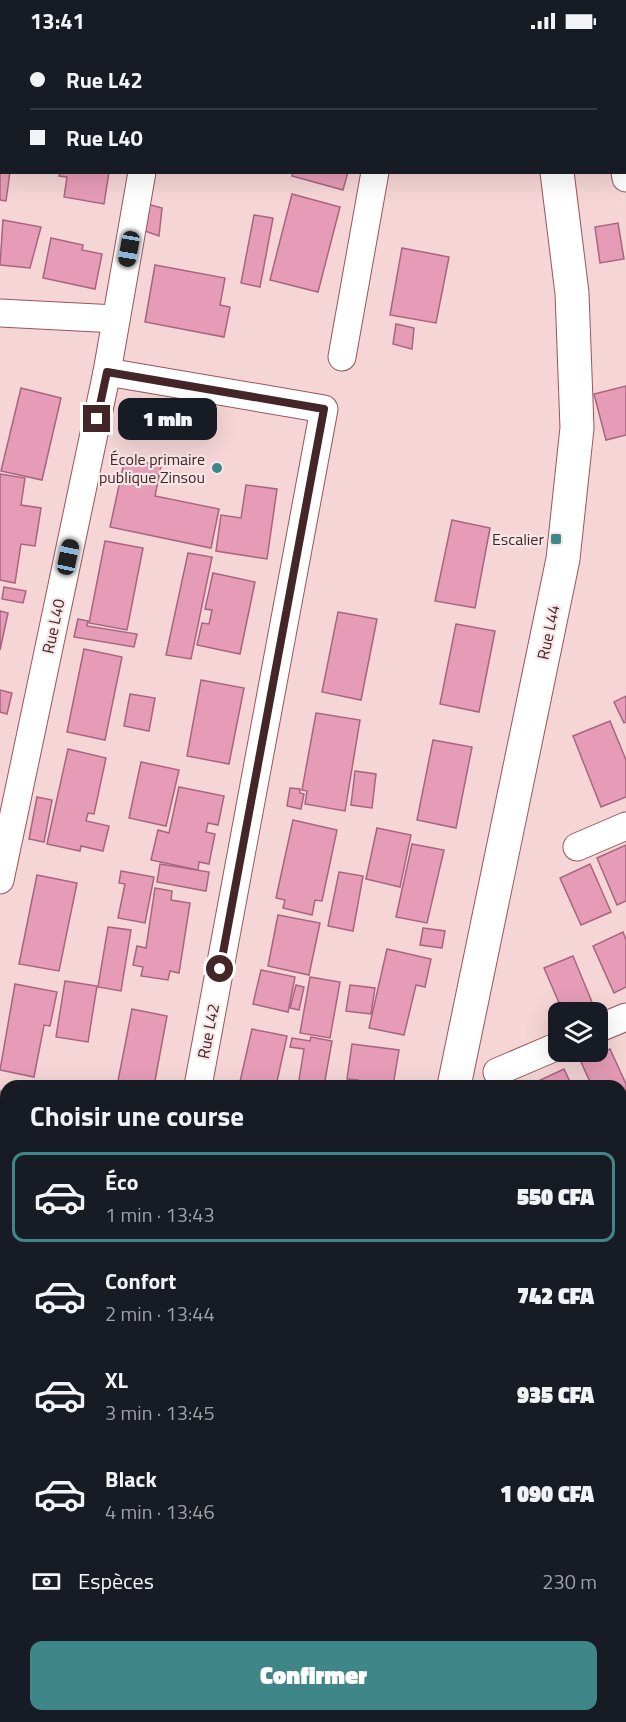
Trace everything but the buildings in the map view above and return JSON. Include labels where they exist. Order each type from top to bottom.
[{"type":"street","name":"Rue L40","points":[[0,880],[107,372],[142,174]]},
{"type":"street","points":[[342,357],[375,174]]},
{"type":"street","name":"Rue L44","points":[[455,1080],[563,559],[577,428],[572,293],[557,174]]},
{"type":"street","points":[[0,313],[116,318]]},
{"type":"street","name":"Rue L42","points":[[107,372],[324,409],[199,1080]]},
{"type":"street","points":[[577,847],[626,826]]},
{"type":"street","points":[[608,1024],[626,1017]]},
{"type":"street","points":[[497,1072],[548,1050]]},
{"type":"place","name":"École primaire publique Zinsou","points":[[217,468]]},
{"type":"place","name":"Escalier","points":[[556,539]]},
{"type":"route","points":[[97,419],[107,372],[324,409],[220,969]]}]
